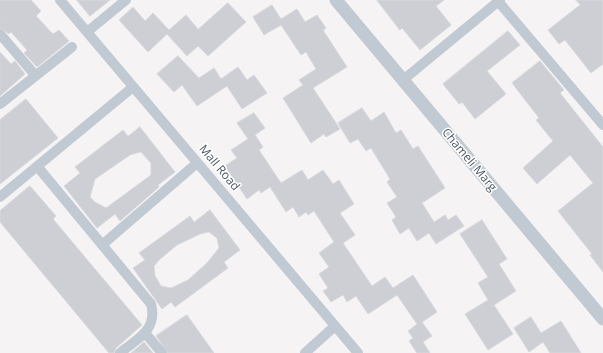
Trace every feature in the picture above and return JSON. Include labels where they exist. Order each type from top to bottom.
[{"type":"street","name":"Mall Road","points":[[60,0],[358,353]]},
{"type":"street","points":[[87,32],[126,0]]},
{"type":"street","name":"Chameli Marg","points":[[336,0],[603,320]]},
{"type":"street","points":[[403,80],[498,0],[603,125]]},
{"type":"street","points":[[0,34],[35,75]]},
{"type":"street","points":[[0,104],[72,47]]},
{"type":"street","points":[[0,197],[133,87]]},
{"type":"street","points":[[102,245],[197,163]]},
{"type":"street","points":[[37,166],[151,304],[154,314],[152,323],[145,333],[120,353]]},
{"type":"street","points":[[305,353],[335,326]]},
{"type":"street","points":[[145,333],[162,353]]},
{"type":"building","points":[[0,0],[31,0],[41,11],[36,16],[53,34],[59,30],[69,41],[37,67],[24,53],[27,50],[11,32],[9,34],[0,28]]},
{"type":"building","points":[[77,0],[110,0],[90,16]]},
{"type":"building","points":[[377,0],[444,0],[436,6],[451,25],[420,50],[402,28],[400,30]]},
{"type":"building","points":[[576,0],[603,0],[603,64],[591,73],[565,40],[559,44],[548,30],[580,5]]},
{"type":"building","points":[[228,3],[246,22],[208,56],[198,46],[187,56],[167,34],[148,52],[119,20],[133,7],[145,21],[153,13],[169,30],[186,15],[198,29]]},
{"type":"building","points":[[272,5],[281,19],[297,9],[305,22],[317,15],[326,28],[323,30],[347,67],[313,88],[340,129],[326,137],[324,134],[311,143],[283,98],[303,85],[299,80],[316,69],[306,52],[301,55],[281,25],[264,35],[253,17]]},
{"type":"building","points":[[508,31],[520,45],[487,71],[506,94],[475,119],[462,102],[459,104],[443,84]]},
{"type":"building","points":[[0,52],[11,64],[15,61],[25,74],[0,96]]},
{"type":"building","points":[[178,56],[199,78],[214,68],[221,79],[238,67],[247,80],[254,75],[267,93],[242,109],[227,86],[197,106],[182,85],[174,92],[157,74]]},
{"type":"building","points":[[540,61],[564,90],[560,93],[603,147],[603,272],[590,255],[592,254],[558,211],[593,183],[570,155],[537,184],[523,168],[553,141],[536,120],[539,118],[512,83]]},
{"type":"building","points":[[26,99],[58,138],[0,184],[0,120]]},
{"type":"building","points":[[362,108],[371,121],[384,112],[396,133],[401,130],[413,149],[418,146],[445,188],[422,203],[434,222],[445,215],[448,220],[456,215],[464,226],[436,244],[429,233],[417,241],[409,228],[400,234],[392,220],[396,217],[387,203],[397,197],[387,182],[390,179],[371,148],[366,151],[358,139],[350,143],[338,123]]},
{"type":"building","points":[[254,113],[265,128],[255,135],[263,147],[259,150],[281,183],[302,170],[308,180],[323,170],[333,184],[339,180],[354,204],[340,213],[355,235],[343,243],[372,286],[385,277],[393,288],[413,275],[437,312],[422,322],[432,336],[423,342],[430,353],[417,353],[409,341],[413,338],[408,331],[417,324],[397,295],[368,314],[356,296],[347,302],[343,295],[331,302],[323,291],[328,288],[319,274],[329,267],[319,253],[334,242],[314,211],[308,215],[306,212],[299,217],[293,207],[286,212],[270,187],[261,193],[259,190],[247,199],[225,166],[237,158],[231,150],[248,139],[237,123]]},
{"type":"building","points":[[140,127],[175,172],[158,185],[159,187],[120,221],[115,214],[97,228],[64,186],[80,173],[75,167],[123,130],[128,136]],"holes":[[[141,152],[151,163],[151,175],[106,208],[95,202],[90,197],[95,179],[130,155]]]},
{"type":"building","points":[[30,186],[56,216],[53,219],[142,325],[116,348],[114,353],[109,353],[0,222],[0,211]]},
{"type":"building","points":[[210,210],[240,250],[224,262],[228,268],[175,307],[171,302],[162,309],[133,268],[145,260],[139,253],[190,216],[194,222]],"holes":[[[209,232],[217,238],[219,248],[207,263],[188,280],[171,288],[161,286],[155,276],[154,266],[159,260],[177,245],[200,234]]]},
{"type":"building","points":[[482,220],[507,259],[499,264],[516,291],[494,305],[513,334],[488,350],[465,314],[488,300],[478,283],[488,277],[460,234]]},
{"type":"building","points":[[187,315],[214,353],[168,353],[156,336]]},
{"type":"building","points":[[531,317],[541,333],[561,321],[581,353],[550,353],[543,342],[529,352],[514,328]]},
{"type":"building","points":[[144,342],[153,353],[131,353],[137,348]]}]
